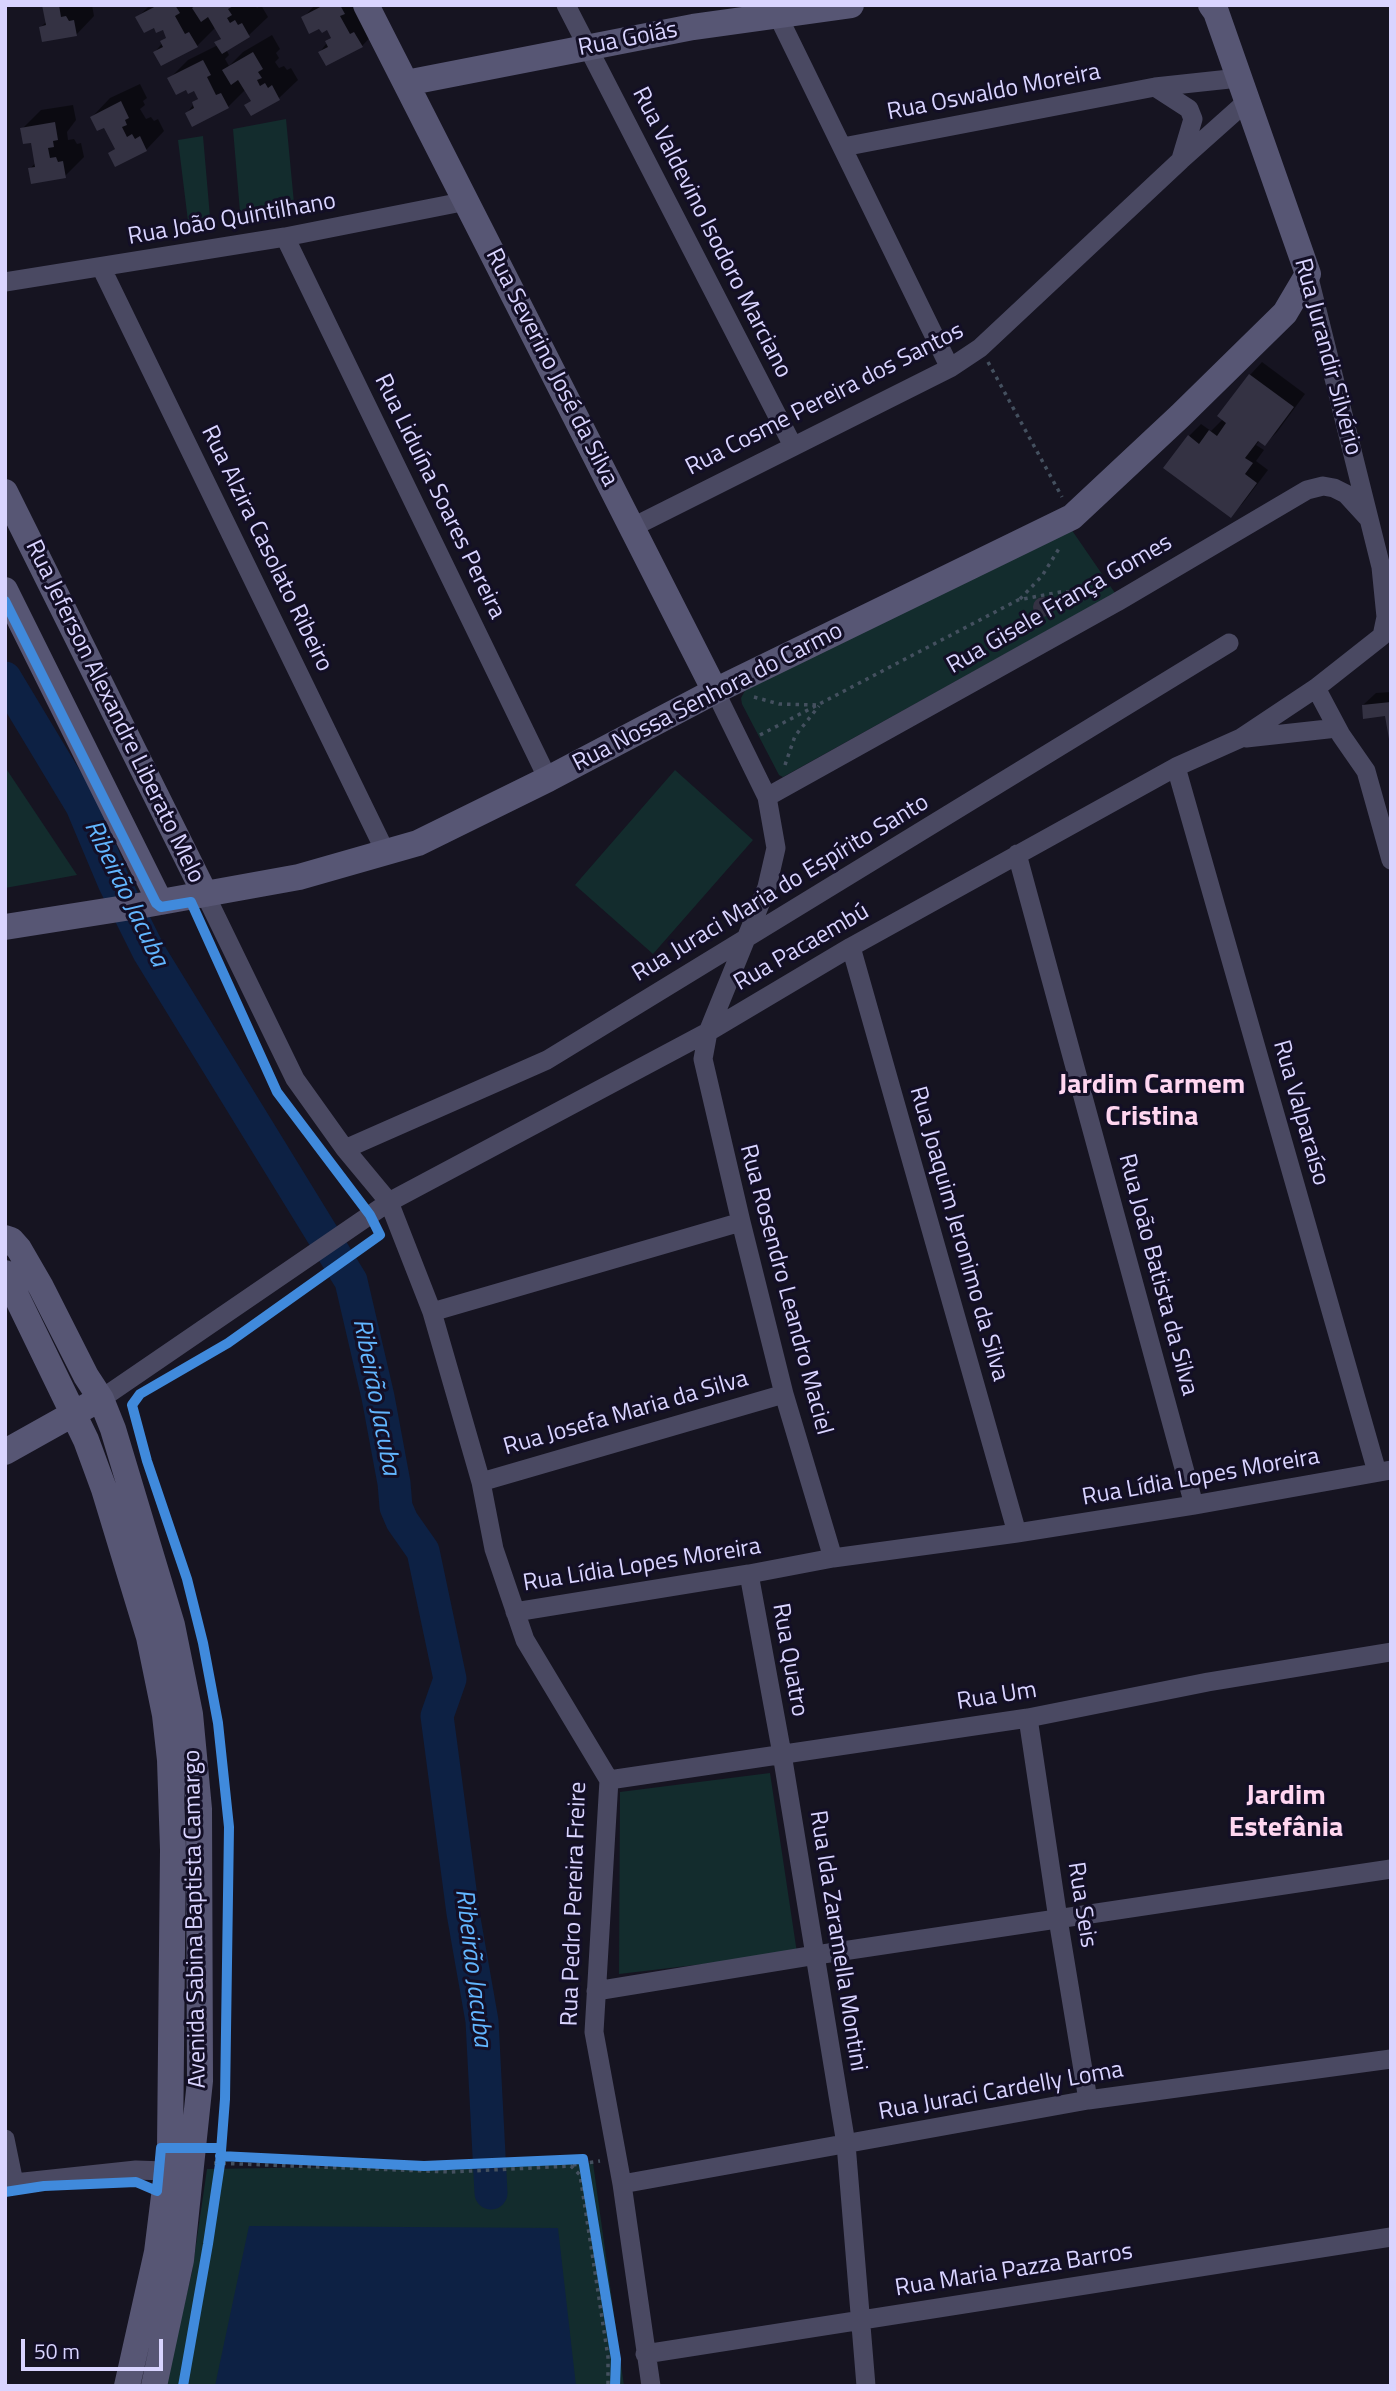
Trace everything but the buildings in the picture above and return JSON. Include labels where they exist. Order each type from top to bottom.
[{"type":"main road","name":"Rua Severino José da Silva","points":[[366,5],[715,691]]},
{"type":"main road","name":"Rua Goiás","points":[[406,83],[693,27],[851,5]]},
{"type":"main road","name":"Rua Jurandir Silvério","points":[[1215,7],[1308,274]]},
{"type":"main road","name":"Rua Nossa Senhora do Carmo","points":[[5,927],[299,877],[418,843],[548,779],[715,691],[1072,517],[1181,416],[1285,313],[1308,274]]},
{"type":"main road","name":"Rua Jeferson Alexandre Liberato Melo","points":[[5,492],[205,894]]},
{"type":"main road","name":"Rua Jeferson Alexandre Liberato Melo","points":[[5,590],[152,904]]},
{"type":"main road","points":[[679,710],[692,682],[697,654]]},
{"type":"main road","name":"Avenida Sabina Baptista Camargo","points":[[5,1238],[11,1240],[19,1249],[86,1376],[101,1399],[113,1429],[172,1625],[190,1714],[199,1833],[200,2081],[212,2156],[181,2260],[154,2386]]},
{"type":"main road","name":"Avenida Sabina Baptista Camargo","points":[[5,1273],[86,1440],[104,1489],[149,1637],[166,1727],[173,1805],[170,2130],[157,2252],[127,2386]]},
{"type":"main road","points":[[5,1452],[101,1399]]},
{"type":"street","name":"Rua Valdevino Isodoro Marciano","points":[[566,5],[793,446]]},
{"type":"street","points":[[777,14],[950,368]]},
{"type":"street","points":[[1155,87],[1189,109],[1193,119],[1181,160]]},
{"type":"street","name":"Rua Oswaldo Moreira","points":[[843,147],[1155,87],[1242,90]]},
{"type":"street","name":"Rua Cosme Pereira dos Santos","points":[[631,528],[950,368],[980,348],[1181,160],[1242,90]]},
{"type":"street","name":"Rua João Quintilhano","points":[[5,282],[285,237],[467,201]]},
{"type":"street","name":"Rua Liduína Soares Pereira","points":[[285,237],[548,779]]},
{"type":"street","name":"Rua Alzira Casolato Ribeiro","points":[[101,267],[386,853]]},
{"type":"street","name":"Rua Jurandir Silvério","points":[[1308,274],[1371,521],[1384,590],[1386,617],[1382,636],[1316,688]]},
{"type":"street","name":"Rua Gisele França Gomes","points":[[767,797],[1117,602],[1307,490],[1322,486],[1334,488],[1346,494],[1371,521]]},
{"type":"street","name":"Rua Juraci Maria do Espírito Santo","points":[[345,1149],[547,1060],[1229,643]]},
{"type":"street","points":[[1316,688],[1337,728],[1366,771],[1391,860]]},
{"type":"street","name":"Rua Pacaembú","points":[[101,1399],[389,1202],[708,1032],[851,947],[1176,767],[1241,738],[1316,688]]},
{"type":"street","name":"Rua Severino José da Silva","points":[[708,1032],[767,887],[776,848],[767,797],[715,691]]},
{"type":"street","name":"Rua Pacaembú","points":[[1241,738],[1337,728]]},
{"type":"street","name":"Rua Valparaíso","points":[[1176,767],[1384,1471]]},
{"type":"street","name":"Rua João Batista da Silva","points":[[1017,854],[1194,1505]]},
{"type":"street","name":"Rua Lídia Lopes Moreira","points":[[205,894],[295,1079],[345,1149],[389,1202],[432,1312],[481,1482],[494,1549],[515,1612],[833,1558],[1194,1505],[1384,1471]]},
{"type":"street","name":"Rua Joaquim Jeronimo da Silva","points":[[851,947],[1017,1533]]},
{"type":"street","name":"Rua Rosendro Leandro Maciel","points":[[708,1032],[703,1059],[741,1222],[785,1394],[833,1558]]},
{"type":"street","points":[[432,1312],[741,1222]]},
{"type":"street","name":"Rua Josefa Maria da Silva","points":[[481,1482],[785,1394]]},
{"type":"street","name":"Rua Quatro","points":[[749,1574],[782,1754]]},
{"type":"street","name":"Rua Pedro Pereira Freire","points":[[515,1612],[525,1640],[609,1780],[594,2032],[622,2184],[650,2386]]},
{"type":"street","name":"Rua Um","points":[[609,1780],[1028,1718],[1208,1682],[1391,1652]]},
{"type":"street","name":"Rua Seis","points":[[1028,1718],[1088,2100]]},
{"type":"street","name":"Rua Ida Zaramella Montini","points":[[782,1754],[846,2144],[866,2386]]},
{"type":"street","points":[[596,1992],[816,1955],[1391,1869]]},
{"type":"street","name":"Rua Juraci Cardelly Loma","points":[[622,2184],[1088,2100],[1391,2059]]},
{"type":"street","points":[[5,2138],[9,2184],[136,2170],[165,2171]]},
{"type":"street","name":"Rua Maria Pazza Barros","points":[[645,2354],[1391,2236]]},
{"type":"path","points":[[980,348],[1072,517]]},
{"type":"path","points":[[1018,600],[1048,569],[1062,542]]},
{"type":"path","points":[[760,735],[1018,600],[1067,591],[1101,592]]},
{"type":"path","points":[[750,695],[779,704],[820,704]]},
{"type":"path","points":[[784,771],[795,736],[820,704]]},
{"type":"path","points":[[212,2156],[424,2166],[583,2159],[616,2359],[615,2386]]},
{"type":"path","points":[[212,2156],[451,2172],[571,2166],[616,2158]]},
{"type":"path","points":[[212,2156],[218,2177]]},
{"type":"path","points":[[571,2166],[580,2175],[608,2357],[608,2386]]},
{"type":"green space","points":[[286,119],[294,203],[240,212],[233,129]]},
{"type":"green space","points":[[203,136],[210,217],[188,221],[178,140]]},
{"type":"green space","points":[[1069,526],[1115,593],[783,777],[779,775],[742,704],[741,698],[747,687]]},
{"type":"green space","points":[[5,767],[77,875],[5,888]]},
{"type":"green space","points":[[675,770],[753,840],[653,954],[575,885]]},
{"type":"green space","points":[[770,1773],[797,1953],[619,1974],[620,1792]]},
{"type":"green space","points":[[593,2163],[624,2386],[165,2386],[192,2272],[207,2169]]},
{"type":"water","points":[[249,2226],[558,2228],[576,2386],[215,2386]]},
{"type":"waterway","name":"Ribeirão Jacuba","points":[[5,678],[82,806],[114,882],[149,952],[351,1281],[378,1397],[396,1507],[402,1521],[423,1551],[450,1679],[437,1716],[463,1913],[482,2021],[491,2193]]},
{"type":"cycle path","points":[[5,601],[156,903],[161,907],[191,902],[277,1092],[370,1215],[380,1235],[228,1343],[140,1394],[132,1405],[147,1461],[187,1579],[203,1643],[218,1723],[229,1827],[225,2099],[220,2164],[183,2386]]},
{"type":"cycle path","points":[[5,2192],[44,2186],[136,2182],[157,2191],[161,2148],[220,2148]]},
{"type":"cycle path","points":[[220,2156],[424,2166],[583,2159],[616,2359],[615,2386]]},
{"type":"district","name":"Jardim Carmem Cristina","points":[[1152,1102]]},
{"type":"district","name":"Jardim Estefânia","points":[[1286,1813]]}]
